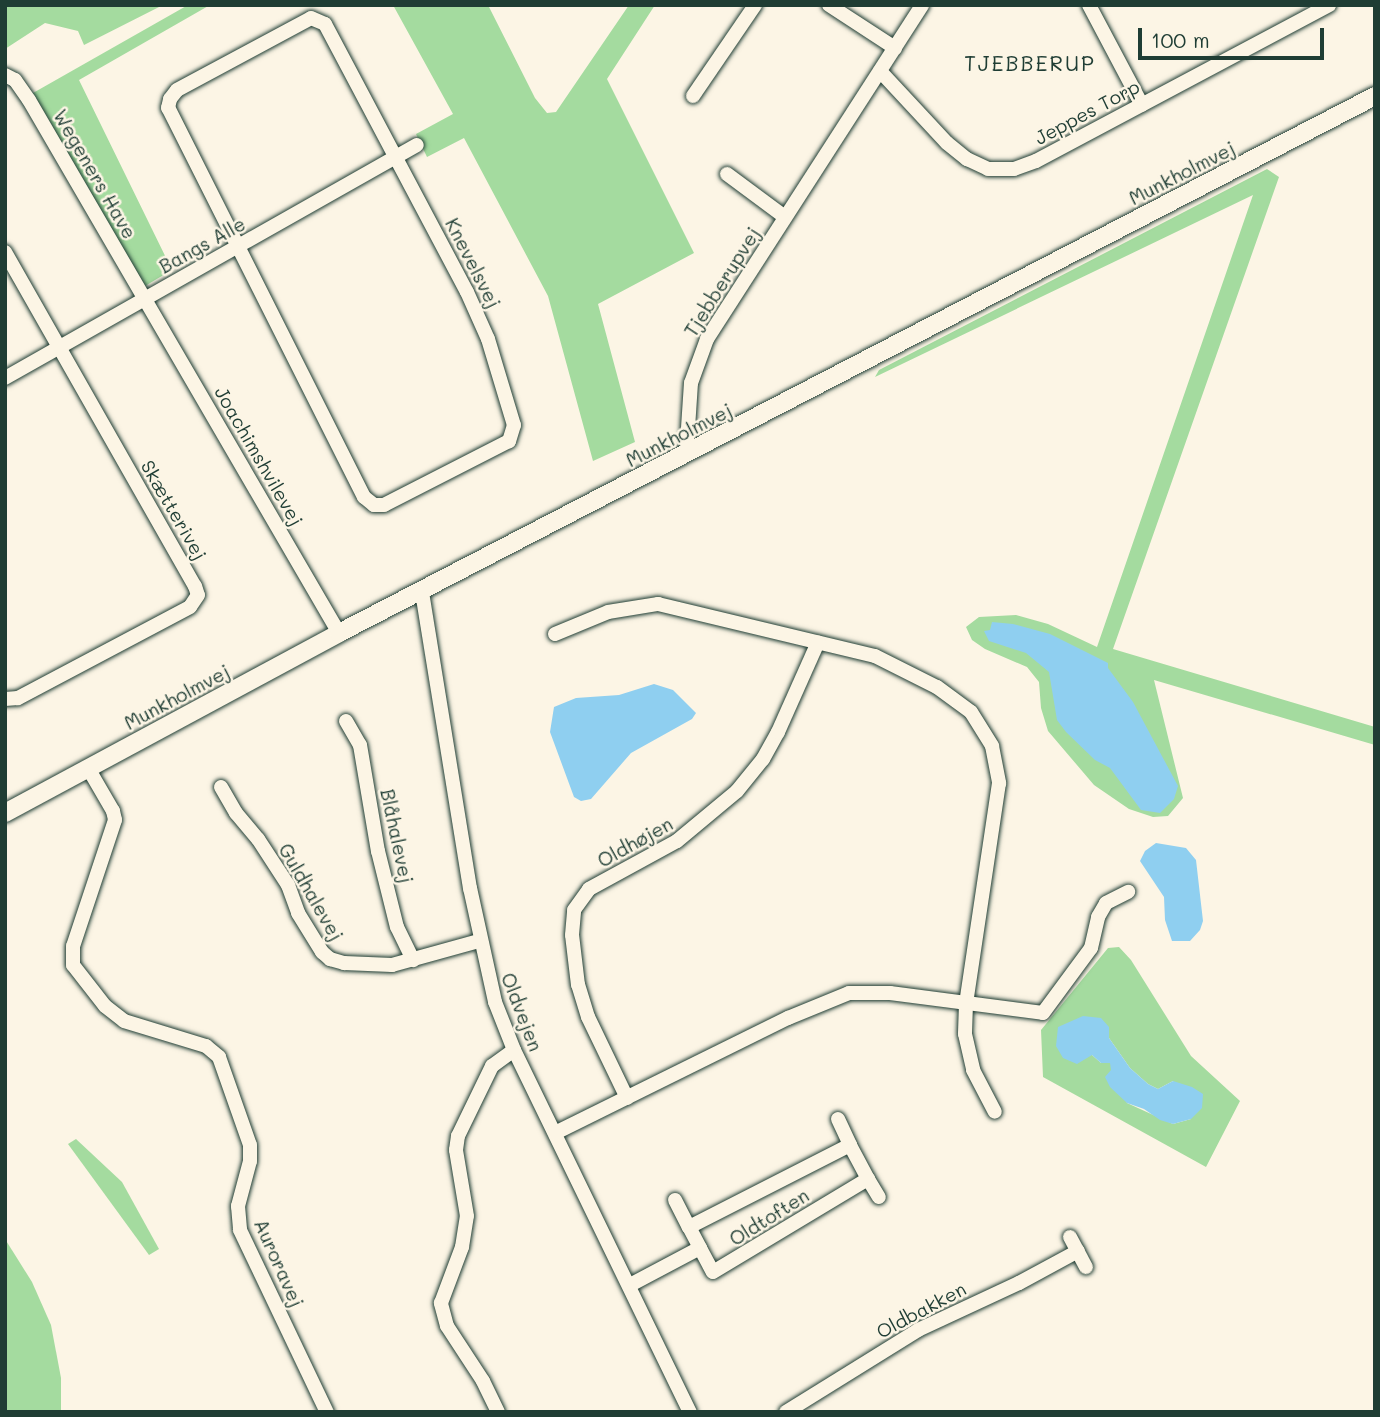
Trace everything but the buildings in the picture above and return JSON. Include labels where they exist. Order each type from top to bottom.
[{"type":"street","points":[[693,96],[755,5]]},
{"type":"street","points":[[830,5],[895,48]]},
{"type":"street","name":"Tjebberupvej","points":[[691,452],[687,443],[691,383],[710,333],[922,5]]},
{"type":"street","points":[[1090,5],[1142,105]]},
{"type":"street","name":"Jeppes Torp","points":[[880,71],[947,143],[967,159],[988,169],[1027,165],[1329,5]]},
{"type":"street","name":"Knevelsvej","points":[[318,19],[331,33],[484,326],[514,425],[512,436],[503,444],[384,505],[371,503],[364,497],[239,246],[169,111],[170,99],[177,90],[303,20],[318,19]]},
{"type":"street","name":"Wegeners Have","points":[[5,75],[15,80],[29,100],[145,299]]},
{"type":"street","name":"Munkholmvej","points":[[5,813],[340,633],[1375,96]]},
{"type":"street","name":"Bangs Alle","points":[[5,378],[417,145]]},
{"type":"street","name":"Tjebberupvej","points":[[727,174],[785,217]]},
{"type":"street","name":"Skætterivej","points":[[5,252],[195,586],[197,598],[190,607],[18,698],[5,699]]},
{"type":"street","name":"Joachimshvilevej","points":[[145,299],[340,633]]},
{"type":"street","name":"Oldvejen","points":[[422,592],[490,987],[514,1050],[690,1412]]},
{"type":"street","points":[[555,634],[608,612],[658,604],[874,656],[937,687],[971,712],[992,746],[998,768],[999,790],[966,1004],[965,1034],[971,1063],[995,1112]]},
{"type":"street","name":"Oldhøjen","points":[[627,1098],[588,1017],[578,985],[572,935],[574,910],[589,889],[677,841],[737,791],[759,765],[778,732],[818,642]]},
{"type":"street","name":"Blåhalevej","points":[[346,721],[360,745],[378,851],[397,927],[413,960]]},
{"type":"street","name":"Auroravej","points":[[88,768],[113,811],[115,820],[73,946],[73,965],[105,1006],[124,1021],[206,1046],[219,1057],[250,1146],[250,1161],[238,1206],[240,1230],[331,1410]]},
{"type":"street","name":"Guldhalevej","points":[[220,787],[288,885],[298,913],[324,955],[344,963],[392,965],[480,941]]},
{"type":"street","points":[[555,1133],[838,996],[868,991],[1039,1014],[1046,1012],[1091,948],[1098,917],[1106,903],[1128,892]]},
{"type":"street","points":[[498,1412],[483,1381],[447,1325],[441,1303],[462,1247],[467,1216],[456,1150],[458,1136],[492,1066],[514,1050]]},
{"type":"street","points":[[838,1119],[879,1197]]},
{"type":"street","name":"Oldtoften","points":[[850,1145],[689,1227],[715,1272],[868,1179]]},
{"type":"street","points":[[675,1200],[689,1227]]},
{"type":"street","points":[[1070,1237],[1086,1267]]},
{"type":"street","points":[[629,1285],[701,1248]]},
{"type":"street","name":"Oldbakken","points":[[786,1412],[918,1331],[1019,1283],[1077,1251]]},
{"type":"green space","points":[[5,5],[163,5],[84,45],[78,31],[45,23],[5,49]]},
{"type":"green space","points":[[188,5],[210,5],[79,80],[172,270],[145,286],[33,93]]},
{"type":"green space","points":[[393,5],[488,5],[535,98],[547,113],[556,112],[629,5],[655,5],[607,79],[694,253],[598,304],[635,442],[593,461],[548,296],[464,138],[427,157],[416,134],[453,114]]},
{"type":"green space","points":[[1267,169],[1279,177],[1113,649],[1375,727],[1375,745],[1154,680],[1183,798],[1168,816],[1153,817],[1129,809],[1094,785],[1048,731],[1041,708],[1039,682],[1027,667],[985,649],[972,640],[966,627],[979,617],[1016,615],[1048,624],[1097,647],[1253,195],[875,377],[879,370]]},
{"type":"green space","points":[[1119,947],[1131,960],[1191,1056],[1240,1101],[1206,1167],[1043,1077],[1041,1030],[1108,948]],"holes":[[[1109,1038],[1130,1068],[1158,1089],[1173,1081],[1191,1119],[1173,1124],[1127,1103],[1111,1062],[1101,1063],[1092,1055]]]},
{"type":"green space","points":[[76,1139],[122,1182],[159,1249],[149,1255],[68,1144]]},
{"type":"green space","points":[[5,1239],[32,1282],[51,1325],[61,1378],[61,1412],[5,1412]]},
{"type":"water","points":[[992,622],[1013,624],[1050,634],[1108,663],[1108,668],[1133,702],[1178,786],[1174,799],[1160,813],[1141,810],[1110,768],[1095,760],[1066,732],[1057,720],[1049,672],[1026,653],[989,641],[984,631],[990,630]]},
{"type":"water","points":[[654,684],[673,690],[696,713],[692,719],[631,753],[591,799],[581,801],[574,797],[550,732],[554,707],[576,698],[619,695]]},
{"type":"water","points":[[1156,843],[1186,848],[1196,860],[1203,921],[1200,930],[1190,941],[1172,941],[1165,920],[1164,897],[1140,861],[1145,851]]},
{"type":"water","points":[[1083,1016],[1101,1018],[1109,1027],[1109,1038],[1130,1068],[1148,1084],[1158,1089],[1173,1081],[1192,1087],[1203,1094],[1202,1108],[1191,1119],[1173,1124],[1160,1120],[1144,1109],[1127,1103],[1110,1087],[1105,1077],[1111,1070],[1110,1063],[1101,1063],[1092,1055],[1077,1064],[1063,1058],[1056,1046],[1058,1027]]},
{"type":"district","name":"TJEBBERUP","points":[[1030,63]]}]
